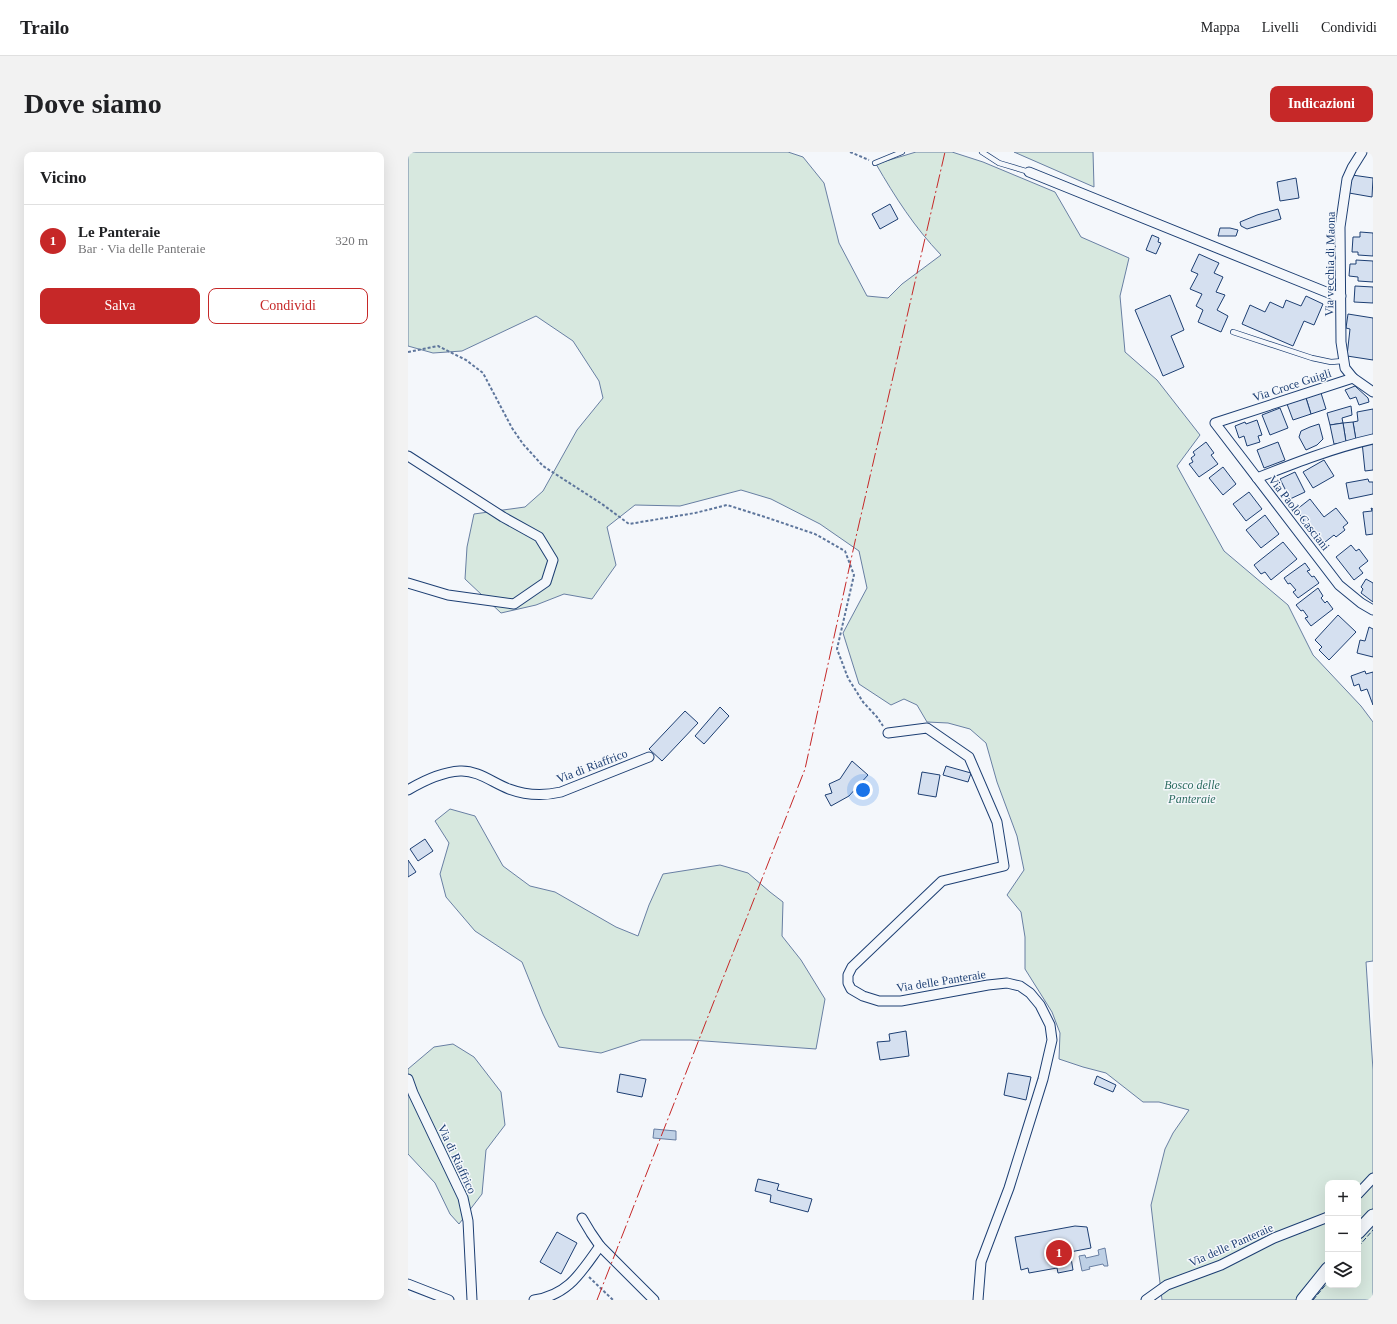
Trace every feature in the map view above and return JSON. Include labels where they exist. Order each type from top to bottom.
[{"type":"main road","points":[[1361,1229],[1373,1216]]},
{"type":"main road","points":[[1303,1300],[1325,1273]]},
{"type":"street","name":"Via vecchia di Maona","points":[[1353,378],[1348,373],[1343,361],[1341,342],[1340,227],[1347,179],[1362,152]]},
{"type":"street","points":[[1029,172],[1336,296],[1341,296]]},
{"type":"street","points":[[1353,378],[1373,392]]},
{"type":"street","name":"Via Croce Guigli","points":[[1215,423],[1353,378]]},
{"type":"street","name":"Via Paolo Casciani","points":[[1215,423],[1339,585],[1357,600],[1373,610]]},
{"type":"street","points":[[1257,478],[1322,453],[1373,439]]},
{"type":"street","points":[[408,456],[503,517],[540,537],[553,560],[546,582],[514,604],[448,595],[408,583]]},
{"type":"street","name":"Via delle Panteraie","points":[[888,732],[927,728],[969,757],[997,822],[1004,866],[942,882],[852,967],[848,975],[848,983],[852,989],[863,996],[879,1001],[901,1001],[988,984],[1007,983],[1020,986],[1030,993],[1040,1005],[1050,1025],[1052,1040],[1043,1079],[1009,1188],[981,1262],[978,1300]]},
{"type":"street","name":"Via di Riaffrico","points":[[408,790],[448,773],[461,771],[473,772],[521,793],[551,794],[560,792],[649,757]]},
{"type":"street","name":"Via di Riaffrico","points":[[408,1079],[413,1094],[463,1198],[468,1221],[472,1300]]},
{"type":"street","points":[[1361,1191],[1373,1178]]},
{"type":"street","points":[[582,1218],[600,1246],[654,1300]]},
{"type":"street","name":"Via delle Panteraie","points":[[1146,1300],[1167,1285],[1221,1264],[1274,1238],[1325,1218]]},
{"type":"street","points":[[534,1300],[555,1295],[567,1288],[600,1246]]},
{"type":"street","points":[[408,1284],[449,1300]]},
{"type":"lane","points":[[875,163],[902,152]]},
{"type":"lane","points":[[982,152],[999,163],[1029,172]]},
{"type":"lane","points":[[1233,332],[1312,358],[1330,362],[1343,361]]},
{"type":"path","points":[[850,152],[875,163]]},
{"type":"path","points":[[408,352],[438,346],[466,360],[483,373],[512,428],[543,466],[630,524],[695,513],[727,505],[815,534],[845,550],[854,575],[846,603],[837,649],[848,678],[859,696],[888,732]]},
{"type":"path","points":[[585,1266],[587,1275],[613,1300]]},
{"type":"green space","name":"Bosco delle Panteraie","points":[[408,152],[788,152],[803,157],[824,183],[839,243],[867,296],[888,298],[902,284],[941,255],[906,212],[876,164],[916,152],[952,152],[983,162],[1055,192],[1081,237],[1129,258],[1120,296],[1125,352],[1157,380],[1200,435],[1177,466],[1224,551],[1288,605],[1313,655],[1361,706],[1373,722],[1373,961],[1366,962],[1373,1070],[1373,1300],[1162,1300],[1151,1205],[1165,1149],[1173,1133],[1189,1110],[1159,1102],[1143,1102],[1106,1073],[1059,1059],[1060,1033],[1052,1012],[1025,969],[1025,937],[1021,912],[1007,895],[1024,870],[1017,836],[997,782],[986,743],[970,729],[948,723],[927,722],[917,705],[904,699],[891,705],[859,684],[843,633],[867,588],[859,551],[820,524],[771,499],[741,490],[680,506],[635,505],[607,527],[616,565],[592,599],[564,594],[536,605],[501,613],[465,579],[467,547],[474,514],[525,507],[543,491],[577,430],[603,398],[599,381],[573,341],[536,316],[462,351],[433,353],[408,346]]},
{"type":"green space","points":[[1014,152],[1093,152],[1094,187]]},
{"type":"green space","points":[[450,809],[475,816],[503,866],[530,886],[555,892],[616,927],[638,936],[649,905],[663,874],[720,865],[748,873],[783,902],[782,936],[801,960],[825,999],[816,1049],[691,1040],[641,1040],[601,1053],[559,1047],[543,1014],[522,962],[475,931],[446,897],[440,874],[449,843],[435,821]]},
{"type":"green space","points":[[453,1044],[474,1057],[501,1092],[505,1125],[486,1150],[482,1194],[459,1224],[450,1214],[435,1183],[408,1154],[408,1069],[434,1047]]},
{"type":"water","points":[[654,1129],[676,1131],[676,1140],[653,1138]]},
{"type":"water","points":[[1105,1248],[1108,1266],[1104,1266],[1103,1264],[1089,1267],[1090,1269],[1082,1271],[1079,1256],[1085,1255],[1086,1258],[1099,1255],[1098,1250]]},
{"type":"building","points":[[1352,175],[1373,178],[1372,197],[1349,193]]},
{"type":"building","points":[[1296,178],[1299,198],[1280,201],[1277,182]]},
{"type":"building","points":[[890,204],[898,219],[880,229],[872,214]]},
{"type":"building","points":[[1278,209],[1281,219],[1247,229],[1241,226],[1240,222]]},
{"type":"building","points":[[1220,228],[1238,230],[1236,236],[1218,236]]},
{"type":"building","points":[[1360,232],[1373,233],[1373,256],[1358,255],[1358,252],[1352,252],[1353,237],[1360,237]]},
{"type":"building","points":[[1152,235],[1159,238],[1158,242],[1161,243],[1156,254],[1146,250]]},
{"type":"building","points":[[1199,254],[1219,263],[1214,273],[1223,277],[1216,292],[1225,295],[1217,310],[1228,316],[1221,332],[1198,322],[1203,310],[1196,306],[1202,294],[1190,289],[1198,274],[1191,271]]},
{"type":"building","points":[[1356,260],[1373,261],[1373,282],[1358,281],[1358,277],[1349,276],[1350,264],[1356,264]]},
{"type":"building","points":[[1355,286],[1373,287],[1373,303],[1354,302]]},
{"type":"building","points":[[1170,295],[1184,330],[1171,336],[1184,367],[1163,376],[1135,310]]},
{"type":"building","points":[[1306,296],[1323,304],[1314,325],[1304,321],[1293,346],[1242,324],[1250,305],[1265,312],[1270,302],[1283,308],[1286,300],[1301,306]]},
{"type":"building","points":[[1348,314],[1373,318],[1373,360],[1347,356],[1350,329],[1346,328]]},
{"type":"building","points":[[1355,386],[1368,398],[1369,402],[1359,405],[1356,397],[1350,399],[1345,390]]},
{"type":"building","points":[[1321,393],[1326,409],[1311,414],[1306,398]]},
{"type":"building","points":[[1306,398],[1311,414],[1293,420],[1287,404]]},
{"type":"building","points":[[1351,406],[1352,415],[1342,418],[1343,423],[1330,425],[1327,413]]},
{"type":"building","points":[[1280,408],[1288,428],[1270,435],[1262,415]]},
{"type":"building","points":[[1373,409],[1373,437],[1356,440],[1353,422],[1358,421],[1357,412]]},
{"type":"building","points":[[1257,420],[1262,435],[1258,436],[1260,442],[1247,446],[1244,436],[1239,438],[1235,426],[1245,422],[1246,424]]},
{"type":"building","points":[[1353,422],[1356,440],[1346,442],[1343,423]]},
{"type":"building","points":[[1343,423],[1346,442],[1334,444],[1330,425]]},
{"type":"building","points":[[1319,424],[1323,439],[1317,445],[1306,450],[1299,437],[1301,431]]},
{"type":"building","points":[[1373,441],[1373,470],[1365,471],[1362,442]]},
{"type":"building","points":[[1206,442],[1214,453],[1211,455],[1218,464],[1199,477],[1189,464],[1193,462],[1191,458],[1195,455],[1193,452]]},
{"type":"building","points":[[1278,442],[1285,460],[1264,468],[1257,450]]},
{"type":"building","points":[[1324,460],[1334,476],[1313,488],[1303,472]]},
{"type":"building","points":[[1223,467],[1236,484],[1223,495],[1209,478]]},
{"type":"building","points":[[1295,472],[1305,492],[1290,499],[1280,479]]},
{"type":"building","points":[[1368,479],[1369,482],[1373,482],[1373,494],[1349,499],[1346,483]]},
{"type":"building","points":[[1249,492],[1262,509],[1246,521],[1233,504]]},
{"type":"building","points":[[1310,499],[1324,517],[1336,508],[1348,523],[1343,527],[1345,530],[1336,537],[1334,535],[1320,546],[1302,523],[1304,520],[1296,510]]},
{"type":"building","points":[[1371,508],[1373,509],[1373,534],[1366,535],[1363,512],[1372,511]]},
{"type":"building","points":[[1265,515],[1279,534],[1261,548],[1246,530]]},
{"type":"building","points":[[1283,542],[1297,559],[1271,580],[1265,572],[1261,574],[1254,565]]},
{"type":"building","points":[[1351,545],[1356,551],[1359,549],[1368,561],[1359,568],[1363,573],[1354,580],[1336,557]]},
{"type":"building","points":[[1305,563],[1310,570],[1307,571],[1312,577],[1314,576],[1319,583],[1298,598],[1293,592],[1296,590],[1290,583],[1288,584],[1284,578]]},
{"type":"building","points":[[1366,579],[1373,583],[1373,602],[1361,593],[1363,589],[1361,587]]},
{"type":"building","points":[[1318,588],[1323,596],[1321,598],[1325,603],[1327,601],[1333,609],[1311,626],[1305,618],[1308,617],[1303,610],[1301,611],[1296,605]]},
{"type":"building","points":[[1338,615],[1356,632],[1329,660],[1319,650],[1322,647],[1315,640]]},
{"type":"building","points":[[1369,627],[1373,629],[1373,657],[1357,653],[1360,640],[1365,641]]},
{"type":"building","points":[[1365,671],[1366,674],[1373,672],[1373,705],[1367,689],[1361,691],[1359,684],[1354,686],[1351,676]]},
{"type":"building","points":[[720,707],[729,716],[704,744],[695,736]]},
{"type":"building","points":[[685,711],[698,723],[662,761],[649,749]]},
{"type":"building","points":[[852,761],[868,775],[849,796],[831,806],[825,795],[832,793],[829,784],[840,779]]},
{"type":"building","points":[[946,766],[971,773],[968,782],[943,775]]},
{"type":"building","points":[[922,772],[940,775],[936,797],[918,794]]},
{"type":"building","points":[[425,839],[433,851],[418,861],[410,849]]},
{"type":"building","points":[[408,860],[416,872],[408,877]]},
{"type":"building","points":[[906,1031],[909,1056],[880,1060],[877,1042],[890,1041],[889,1034]]},
{"type":"building","points":[[1008,1073],[1031,1077],[1026,1100],[1004,1095]]},
{"type":"building","points":[[620,1074],[646,1079],[642,1097],[617,1092]]},
{"type":"building","points":[[1097,1076],[1116,1085],[1113,1092],[1094,1084]]},
{"type":"building","points":[[758,1179],[779,1184],[777,1190],[812,1199],[808,1212],[770,1202],[771,1195],[755,1191]]},
{"type":"building","points":[[1075,1226],[1087,1227],[1091,1248],[1070,1252],[1073,1270],[1058,1273],[1057,1268],[1029,1273],[1028,1268],[1021,1270],[1015,1237]]},
{"type":"building","points":[[557,1232],[577,1243],[561,1274],[540,1262]]},
{"type":"fence","points":[[1361,1244],[1373,1230]]},
{"type":"fence","points":[[1313,1300],[1325,1286]]},
{"type":"power","points":[[597,1300],[805,769],[856,537],[945,152]]},
{"type":"place","name":"Le Panteraie","points":[[1059,1253]]}]
